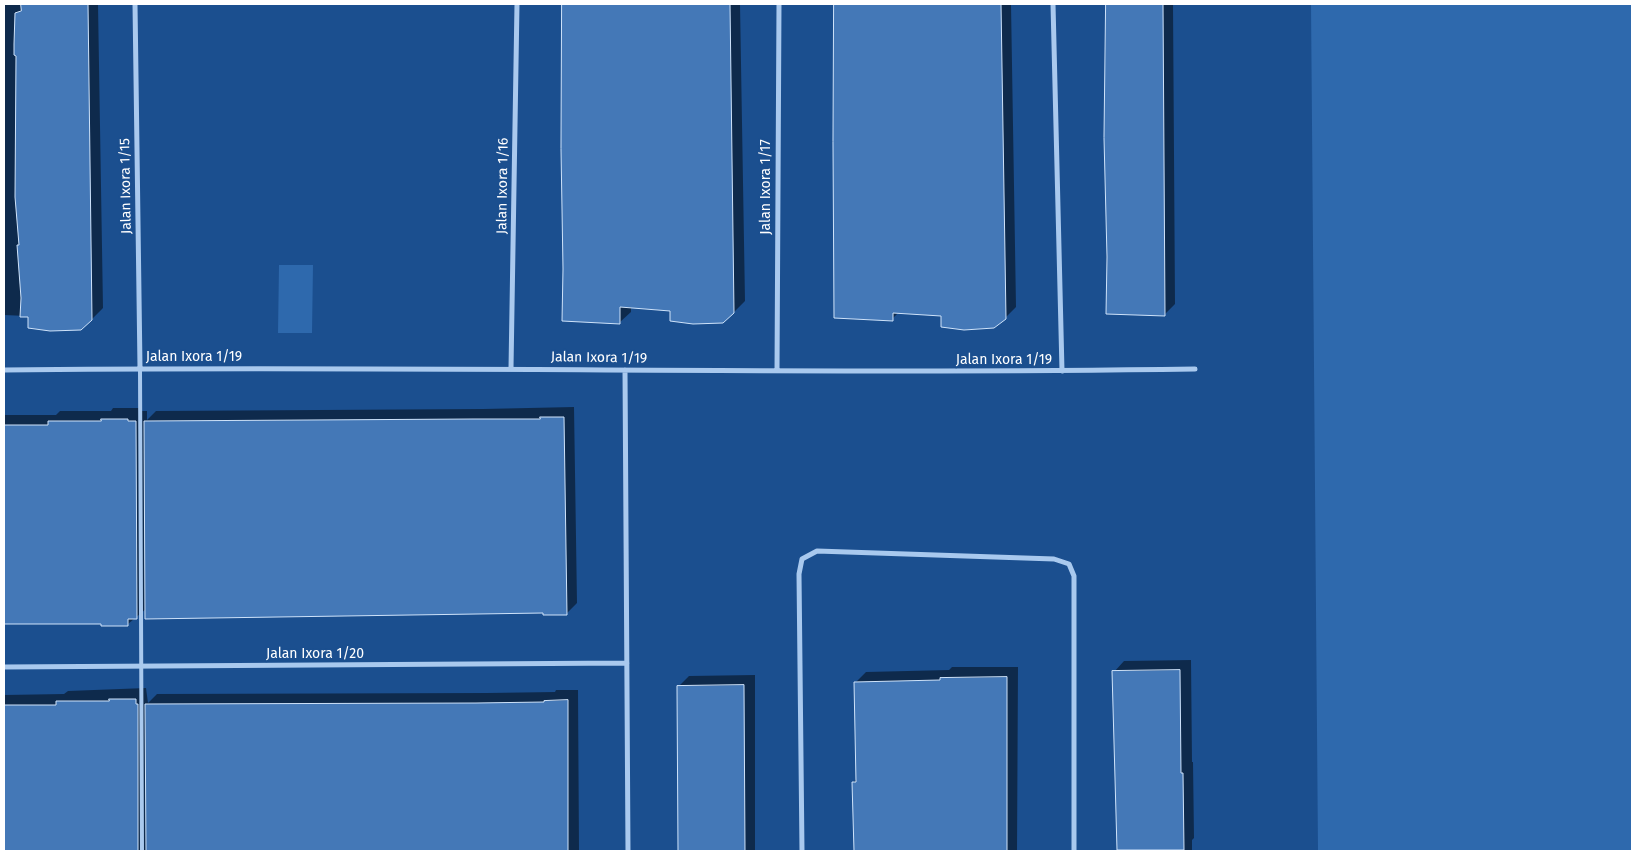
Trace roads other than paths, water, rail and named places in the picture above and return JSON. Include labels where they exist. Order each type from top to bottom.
[{"type":"street","name":"Jalan Ixora 1/15","points":[[135,4],[140,368]]},
{"type":"street","name":"Jalan Ixora 1/16","points":[[511,368],[517,4]]},
{"type":"street","name":"Jalan Ixora 1/17","points":[[777,371],[779,4]]},
{"type":"street","points":[[1053,4],[1062,371]]},
{"type":"street","name":"Jalan Ixora 1/19","points":[[4,370],[511,368],[777,371],[1062,371],[1195,369]]},
{"type":"street","points":[[625,370],[628,851]]},
{"type":"street","points":[[802,851],[799,574],[802,560],[817,550],[1054,559],[1069,564],[1074,576],[1074,851]]},
{"type":"street","name":"Jalan Ixora 1/20","points":[[4,667],[627,664]]},
{"type":"lane","points":[[140,368],[142,851]]}]
